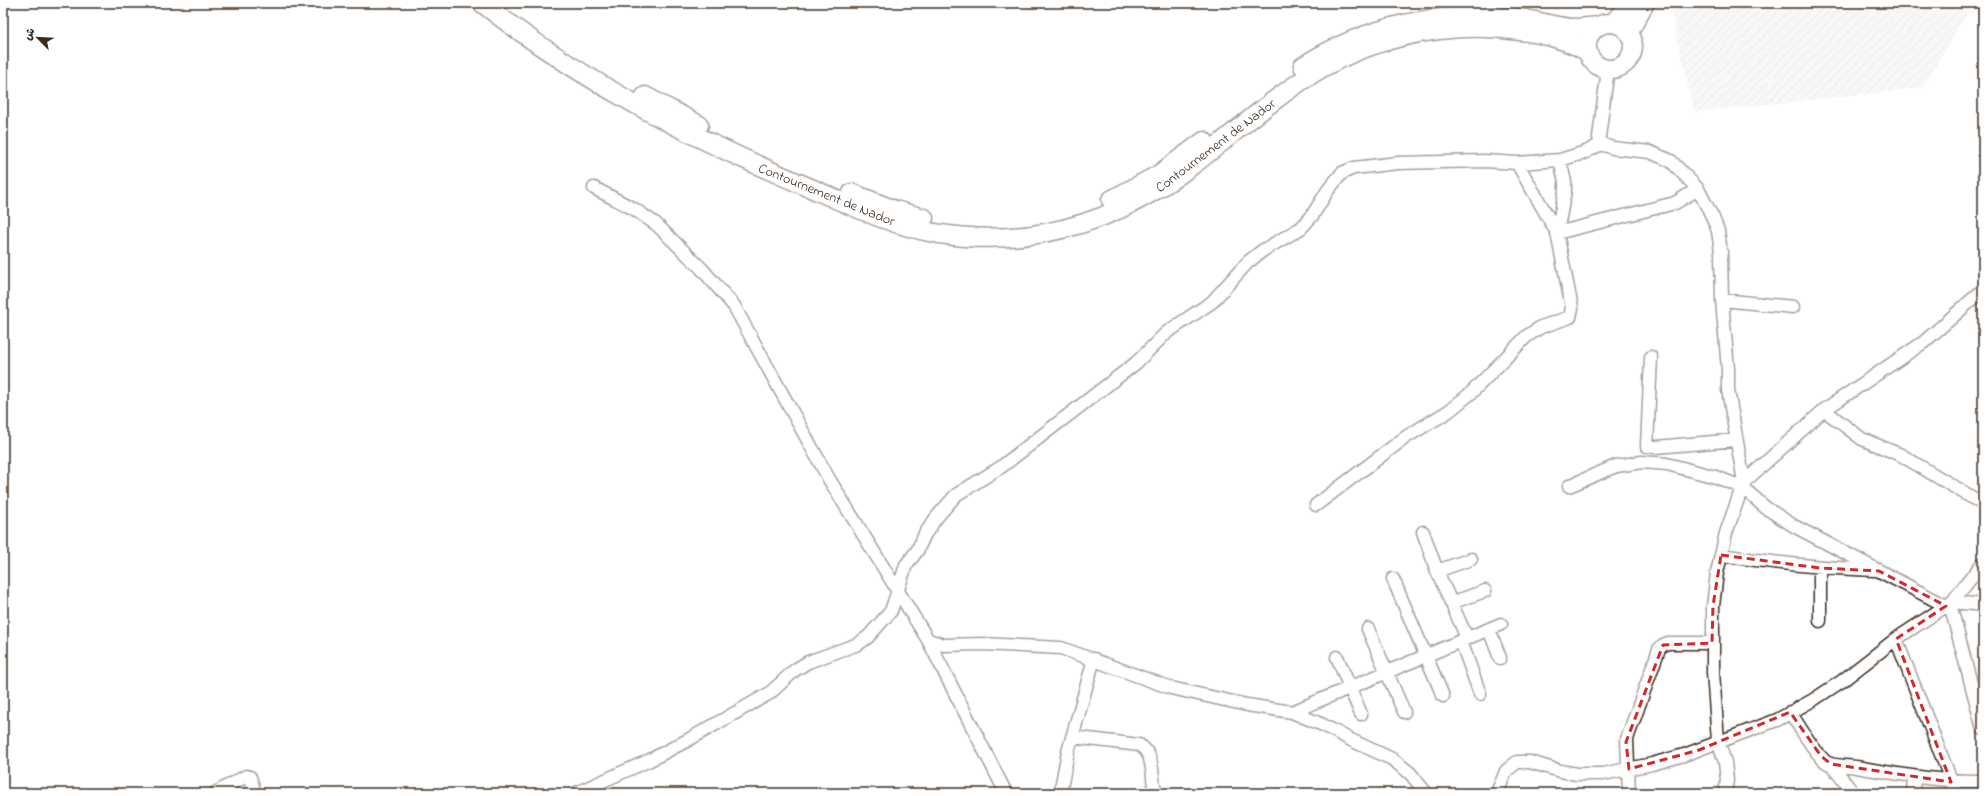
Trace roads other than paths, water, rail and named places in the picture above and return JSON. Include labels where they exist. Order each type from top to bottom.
[{"type":"highway","name":"Contournement de Nador","points":[[482,3],[511,26],[586,77],[666,122],[742,160],[889,221],[939,234],[991,238],[1043,233],[1094,220],[1142,199],[1191,167],[1290,89],[1310,76],[1358,51],[1396,38],[1434,31],[1473,28],[1512,30],[1564,40],[1588,52]]},
{"type":"highway","name":"Contournement de Nador","points":[[501,3],[593,66],[666,108],[746,148],[895,210],[938,221],[989,226],[1015,225],[1050,220],[1099,205],[1132,190],[1185,156],[1283,79],[1335,47],[1372,32],[1433,18],[1473,15],[1514,17],[1570,28],[1613,27]]},
{"type":"highway","points":[[1613,27],[1630,3]]},
{"type":"highway","points":[[1613,27],[1633,42],[1632,52],[1627,61],[1619,68],[1608,69],[1596,63],[1588,52],[1588,42],[1592,33],[1613,27],[1645,3]]},
{"type":"street","points":[[576,793],[650,760],[770,694],[795,670],[808,662],[858,644],[868,637],[891,611],[906,565],[917,551],[925,534],[936,518],[956,495],[1001,467],[1136,363],[1166,333],[1212,302],[1248,262],[1262,251],[1300,228],[1312,216],[1328,190],[1342,173],[1354,168],[1398,163],[1484,161],[1517,163],[1560,160],[1586,152],[1600,140],[1608,69]]},
{"type":"street","points":[[1600,140],[1613,148],[1640,150],[1658,155],[1676,165],[1698,189],[1718,231],[1721,252],[1722,300],[1728,369],[1728,390],[1743,484]]},
{"type":"street","points":[[1557,233],[1565,191],[1565,182],[1560,160]]},
{"type":"street","points":[[1316,504],[1406,437],[1449,411],[1471,393],[1527,336],[1541,327],[1570,317],[1572,308],[1557,233],[1517,163]]},
{"type":"street","points":[[594,188],[607,193],[656,224],[702,269],[734,306],[806,439],[928,640],[1006,793]]},
{"type":"street","points":[[1557,233],[1675,204],[1698,189]]},
{"type":"street","points":[[1725,793],[1727,780],[1725,762],[1718,741],[1712,643],[1713,606],[1721,555],[1732,513],[1743,484],[1824,410],[1924,342],[1983,290]]},
{"type":"street","points":[[1722,300],[1793,307]]},
{"type":"street","points":[[1651,357],[1647,446],[1656,447],[1736,440]]},
{"type":"street","points":[[1824,410],[1862,440],[1901,455],[1983,504]]},
{"type":"street","points":[[1569,486],[1616,466],[1642,462],[1668,464],[1743,484],[1776,516],[1880,571],[1949,604],[1983,605]]},
{"type":"street","points":[[1423,532],[1464,640],[1480,694]]},
{"type":"street","points":[[1721,555],[1820,568],[1880,571]]},
{"type":"street","points":[[1437,571],[1471,559]]},
{"type":"street","points":[[1497,793],[1506,771],[1513,765],[1522,761],[1577,774],[1603,774],[1684,755],[1718,741],[1753,730],[1790,712],[1842,682],[1896,639],[1949,604],[1983,563]]},
{"type":"street","points":[[1820,568],[1820,621]]},
{"type":"street","points":[[1393,579],[1443,696]]},
{"type":"street","points":[[1451,604],[1485,591]]},
{"type":"street","points":[[1949,604],[1983,729]]},
{"type":"street","points":[[1292,712],[1386,671],[1501,624]]},
{"type":"street","points":[[1368,628],[1404,712]]},
{"type":"street","points":[[1489,629],[1500,658]]},
{"type":"street","points":[[1896,639],[1954,787]]},
{"type":"street","points":[[928,640],[944,645],[982,644],[1061,648],[1171,688],[1247,705],[1292,712],[1323,725],[1392,759],[1410,773],[1426,793]]},
{"type":"street","points":[[1629,793],[1629,769],[1626,750],[1627,738],[1659,649],[1668,643],[1712,643]]},
{"type":"street","points":[[1337,657],[1361,714]]},
{"type":"street","points":[[1060,793],[1072,737],[1094,659]]},
{"type":"street","points":[[1790,712],[1821,756],[1831,764],[1853,793]]},
{"type":"street","points":[[1072,737],[1138,745],[1143,747],[1150,758],[1156,793]]},
{"type":"street","points":[[1831,764],[1846,765],[1914,777],[1954,787],[1983,782]]},
{"type":"street","points":[[215,793],[246,776],[250,777],[255,793]]},
{"type":"street","points":[[1913,793],[1914,777]]}]
